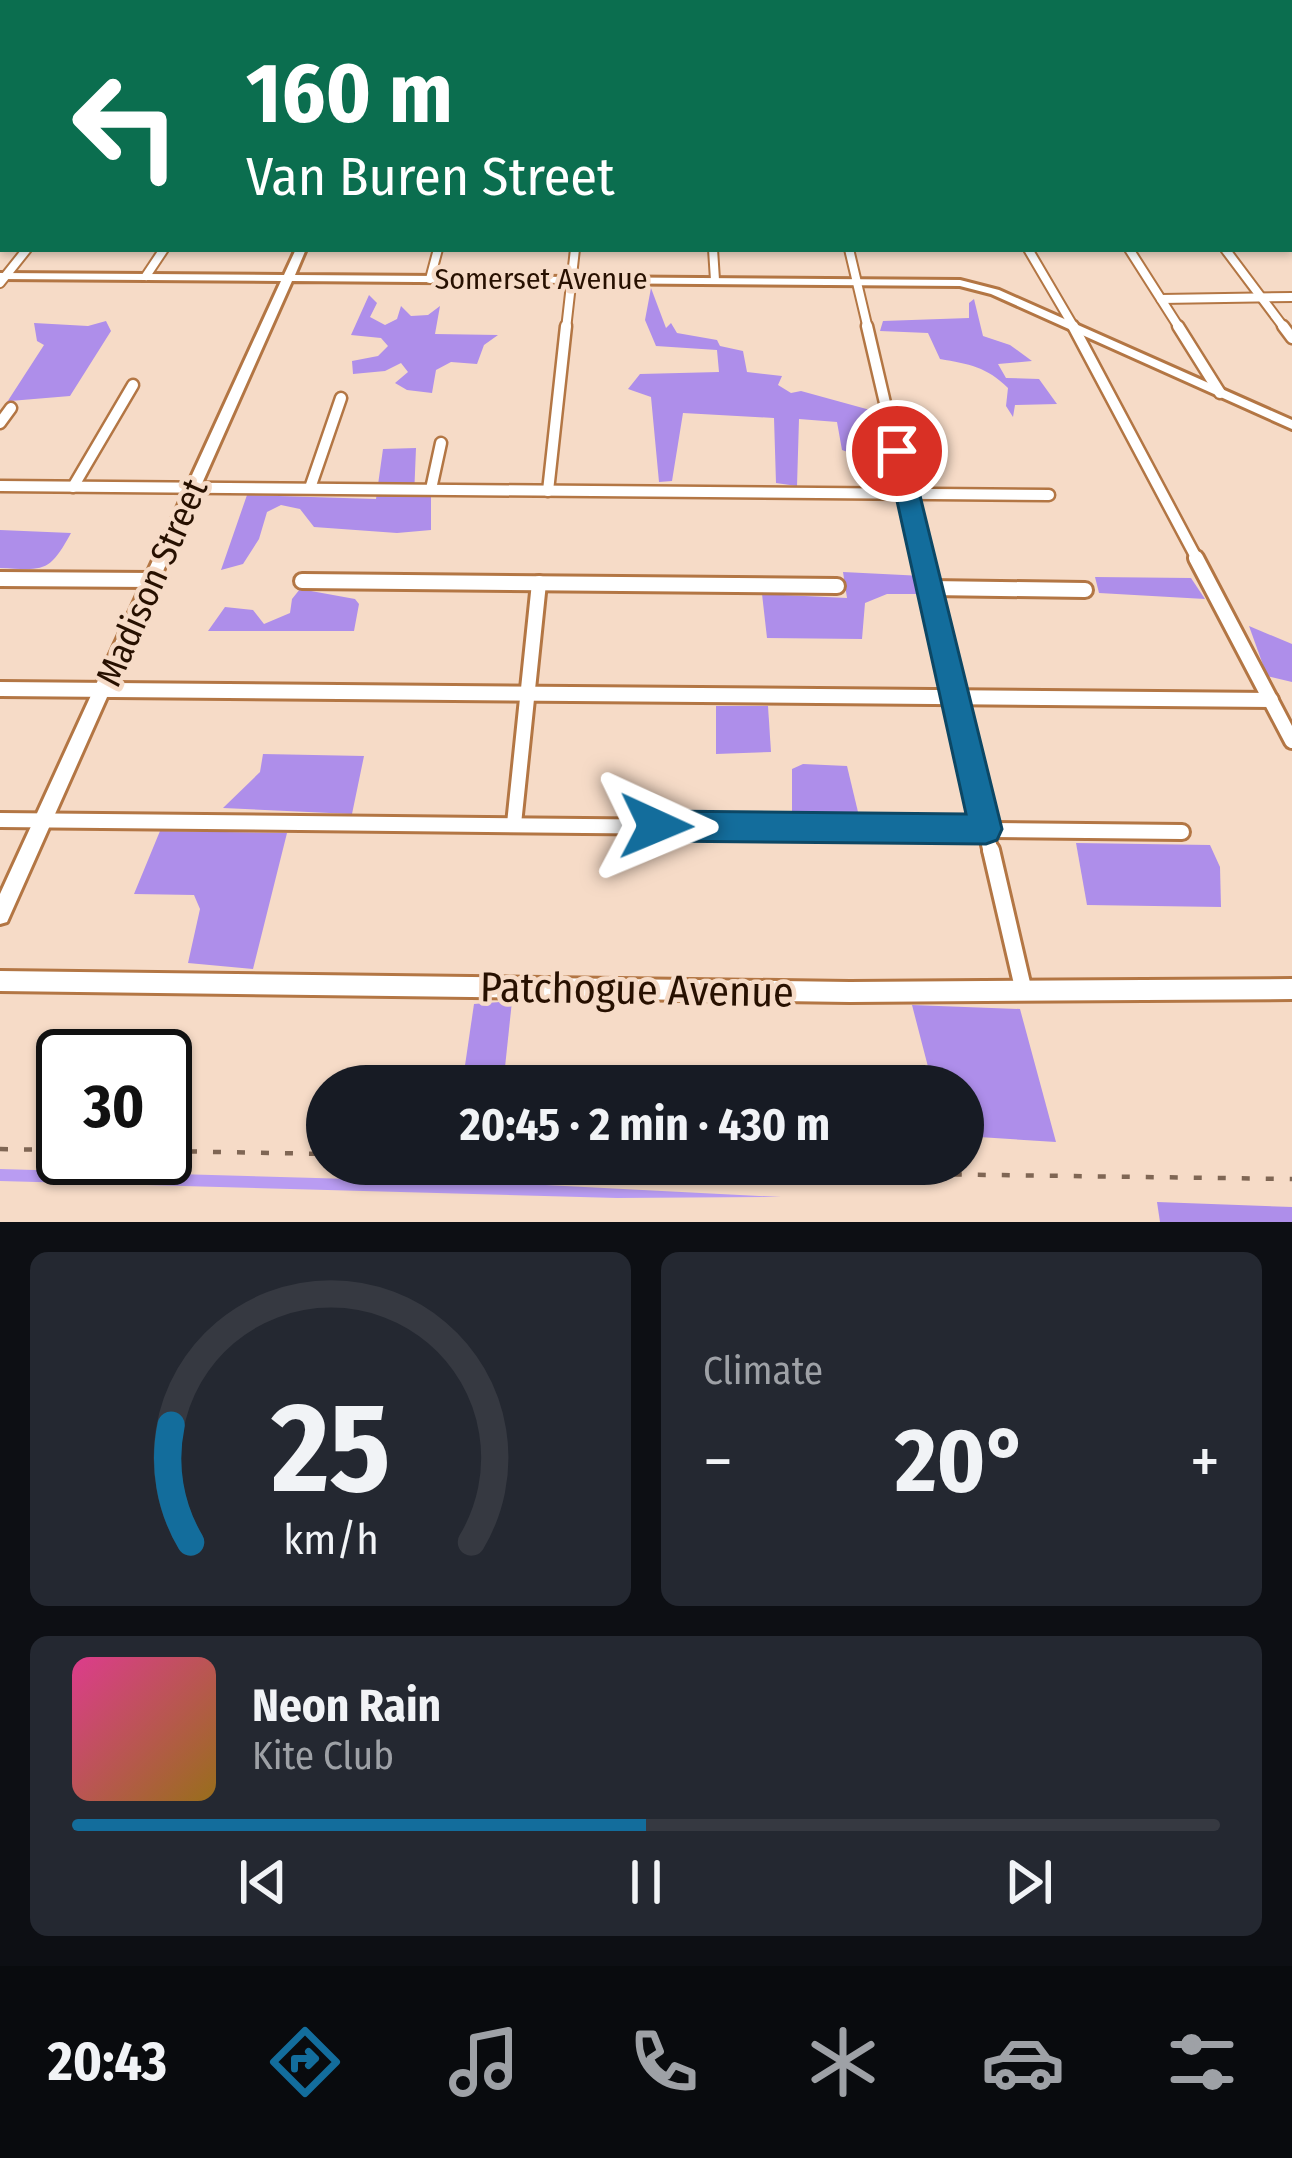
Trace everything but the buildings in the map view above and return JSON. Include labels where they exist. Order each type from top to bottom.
[{"type":"street","points":[[2,278],[24,252]]},
{"type":"street","points":[[146,277],[162,252]]},
{"type":"street","name":"Madison Street","points":[[0,915],[300,252]]},
{"type":"street","points":[[430,279],[437,252]]},
{"type":"street","points":[[548,491],[575,252]]},
{"type":"street","points":[[713,252],[715,280]]},
{"type":"street","points":[[850,252],[1024,992]]},
{"type":"street","points":[[1030,252],[1167,497],[1292,741]]},
{"type":"street","points":[[1131,252],[1220,393]]},
{"type":"street","points":[[1227,252],[1292,338]]},
{"type":"street","name":"Somerset Avenue","points":[[2,278],[968,284],[1292,425]]},
{"type":"street","points":[[1161,299],[1292,297]]},
{"type":"street","points":[[73,487],[133,385]]},
{"type":"street","points":[[310,488],[341,398]]},
{"type":"street","points":[[0,423],[10,408]]},
{"type":"street","points":[[431,489],[441,443]]},
{"type":"street","points":[[0,486],[1049,495]]},
{"type":"street","points":[[0,579],[152,580]]},
{"type":"street","points":[[302,581],[837,586]]},
{"type":"street","points":[[514,824],[539,583]]},
{"type":"street","points":[[930,588],[1084,590]]},
{"type":"street","points":[[0,689],[1270,700]]},
{"type":"street","points":[[0,820],[1182,832]]},
{"type":"street","name":"Patchogue Avenue","points":[[0,981],[1024,992],[1283,990]]},
{"type":"shaded area","points":[[651,288],[666,328],[671,323],[677,333],[717,340],[720,346],[743,351],[747,372],[782,376],[778,385],[791,393],[801,391],[881,413],[884,451],[856,455],[842,450],[837,422],[799,419],[797,486],[776,483],[774,418],[683,413],[672,481],[659,482],[651,397],[628,389],[640,374],[719,372],[717,350],[656,346],[645,320]]},
{"type":"shaded area","points":[[369,295],[377,303],[370,317],[385,325],[397,319],[401,306],[411,316],[428,315],[440,306],[435,334],[498,335],[484,345],[477,364],[451,362],[436,370],[432,393],[407,390],[395,383],[408,372],[401,363],[385,371],[353,374],[352,361],[378,356],[388,346],[381,338],[351,335]]},
{"type":"shaded area","points":[[974,299],[983,336],[1010,345],[1032,361],[998,364],[1006,378],[1039,379],[1057,404],[1015,405],[1013,417],[1006,406],[1008,388],[993,375],[940,359],[928,333],[880,331],[883,321],[969,318],[969,303]]},
{"type":"shaded area","points":[[106,321],[111,331],[70,396],[10,401],[0,413],[44,345],[37,341],[34,323],[88,326]]},
{"type":"shaded area","points":[[416,448],[414,497],[431,497],[431,530],[397,533],[314,527],[300,509],[281,505],[267,512],[259,539],[243,564],[221,570],[247,495],[376,499],[383,449]]},
{"type":"shaded area","points":[[0,530],[71,533],[51,562],[15,569],[0,568]]},
{"type":"shaded area","points":[[843,572],[923,576],[920,594],[887,594],[865,603],[862,639],[767,638],[762,594],[847,598]]},
{"type":"shaded area","points":[[1095,577],[1191,578],[1205,599],[1099,593]]},
{"type":"shaded area","points":[[300,589],[355,599],[359,604],[354,631],[208,631],[225,607],[253,610],[264,624],[290,613]]},
{"type":"shaded area","points":[[1249,626],[1292,644],[1292,682],[1267,676]]},
{"type":"shaded area","points":[[716,706],[768,706],[771,752],[716,754]]},
{"type":"shaded area","points":[[263,754],[364,756],[352,814],[223,808],[260,772]]},
{"type":"shaded area","points":[[803,764],[847,766],[858,812],[792,815],[792,769]]},
{"type":"shaded area","points":[[160,831],[287,833],[253,969],[188,963],[200,909],[194,895],[134,894]]},
{"type":"shaded area","points":[[1076,843],[1210,845],[1220,867],[1221,907],[1087,905]]},
{"type":"shaded area","points":[[512,1001],[505,1065],[465,1065],[474,1004]]},
{"type":"shaded area","points":[[912,1005],[1020,1009],[1056,1142],[984,1137],[984,1065],[928,1065]]},
{"type":"shaded area","points":[[0,1169],[36,1170],[36,1182],[0,1181]]},
{"type":"shaded area","points":[[192,1174],[306,1178],[306,1185],[546,1185],[781,1197],[617,1198],[145,1185],[192,1185]]},
{"type":"shaded area","points":[[1157,1202],[1292,1207],[1292,1222],[1160,1222]]},
{"type":"railway","points":[[0,1149],[36,1150]]},
{"type":"railway","points":[[192,1152],[306,1154]]},
{"type":"railway","points":[[984,1175],[1292,1179]]},
{"type":"route","points":[[656,826],[986,829],[897,451]]}]
